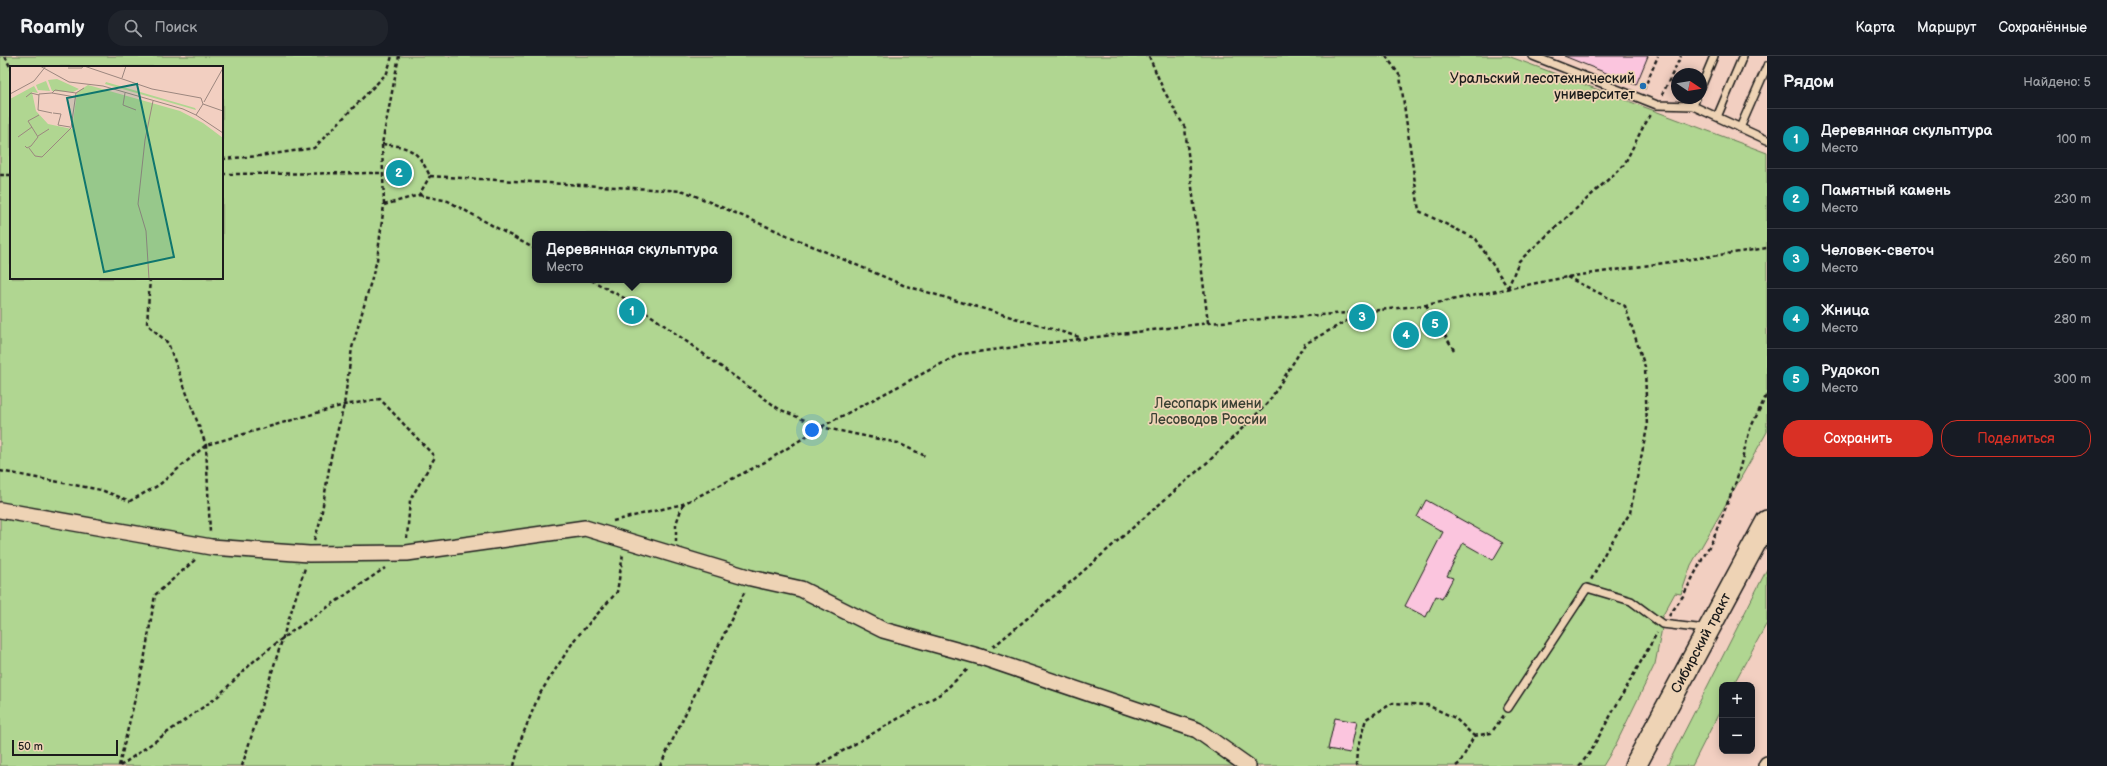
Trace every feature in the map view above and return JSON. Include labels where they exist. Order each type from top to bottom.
[{"type":"main road","name":"Сибирский тракт","points":[[1635,766],[1767,520]]},
{"type":"street","points":[[0,510],[211,547],[309,554],[407,553],[585,528],[680,555],[751,578],[801,589],[883,630],[981,657],[1197,730],[1248,766]]},
{"type":"lane","points":[[1533,56],[1657,105],[1693,106],[1767,139]]},
{"type":"lane","points":[[1707,73],[1714,56]]},
{"type":"lane","points":[[1717,117],[1743,56]]},
{"type":"lane","points":[[1740,128],[1767,66]]},
{"type":"lane","points":[[1508,708],[1587,588],[1631,601],[1662,624],[1708,630]]},
{"type":"path","points":[[5,56],[10,67]]},
{"type":"path","points":[[223,159],[259,156],[314,148],[387,73],[392,56]]},
{"type":"path","points":[[242,766],[320,523],[330,457],[344,405],[352,348],[377,260],[384,205],[382,144],[398,56]]},
{"type":"path","points":[[1149,56],[1163,89],[1184,128],[1208,323]]},
{"type":"path","points":[[1386,56],[1400,76],[1419,211],[1476,239],[1508,289]]},
{"type":"path","points":[[1640,99],[1658,56]]},
{"type":"path","points":[[1508,289],[1519,261],[1624,166],[1642,129],[1657,105],[1681,56]]},
{"type":"path","points":[[382,144],[403,146],[421,158],[430,176]]},
{"type":"path","points":[[223,174],[383,173]]},
{"type":"path","points":[[419,195],[430,176]]},
{"type":"path","points":[[430,176],[684,191],[903,285],[1082,337]]},
{"type":"path","points":[[384,205],[419,195],[448,201],[532,247]]},
{"type":"path","points":[[585,528],[683,504],[767,462],[821,427],[960,354],[1082,337],[1208,323],[1361,312],[1426,305],[1566,277],[1767,248]]},
{"type":"path","points":[[1566,277],[1626,306],[1645,367],[1648,428],[1630,513],[1606,551],[1587,588]]},
{"type":"path","points":[[119,766],[144,661],[155,595],[211,547],[206,445],[168,342],[147,324],[150,279]]},
{"type":"path","points":[[596,283],[635,304],[779,409],[821,427],[898,443],[925,456]]},
{"type":"path","points":[[1426,305],[1454,350]]},
{"type":"path","points":[[817,766],[942,693],[981,657],[1073,580],[1210,460],[1268,403],[1306,344],[1361,312]]},
{"type":"path","points":[[1579,766],[1589,754],[1662,624],[1683,596],[1712,539],[1736,482],[1750,429],[1767,394]]},
{"type":"path","points":[[0,471],[101,490],[130,501],[159,485],[206,445],[344,405],[380,399],[435,457],[410,500],[407,553],[284,637],[255,660],[216,698],[119,766]]},
{"type":"path","points":[[680,555],[675,539],[676,524],[683,504]]},
{"type":"path","points":[[514,766],[521,739],[539,695],[575,639],[617,592],[625,540]]},
{"type":"path","points":[[660,766],[751,578]]},
{"type":"path","points":[[1356,766],[1357,750],[1366,719],[1393,703],[1426,706],[1455,718],[1474,736]]},
{"type":"path","points":[[1474,736],[1491,733],[1508,708]]},
{"type":"path","points":[[1456,766],[1460,763],[1474,736]]},
{"type":"green space","name":"Лесопарк имени Лесоводов России","points":[[0,56],[1508,56],[1767,153],[1767,432],[1691,565],[1681,594],[1675,593],[1657,626],[1662,628],[1655,664],[1615,746],[1603,766],[0,766]]},
{"type":"green space","points":[[1767,569],[1767,623],[1735,682],[1719,682],[1719,713],[1692,766],[1667,766]]},
{"type":"building","points":[[1564,56],[1648,56],[1636,85]]},
{"type":"building","points":[[1426,500],[1503,543],[1493,560],[1463,543],[1447,576],[1453,578],[1442,599],[1436,596],[1426,617],[1405,606],[1443,532],[1417,517]]},
{"type":"building","points":[[1335,718],[1357,722],[1350,753],[1328,749]]},
{"type":"place","name":"Уральский лесотехнический университет","points":[[1643,86]]},
{"type":"place","name":"Памятный камень","points":[[399,173]]},
{"type":"place","name":"Деревянная скульптура","points":[[632,311]]},
{"type":"place","name":"Человек-светоч","points":[[1362,317]]},
{"type":"place","name":"Рудокоп","points":[[1435,324]]},
{"type":"place","name":"Жница","points":[[1406,335]]}]
